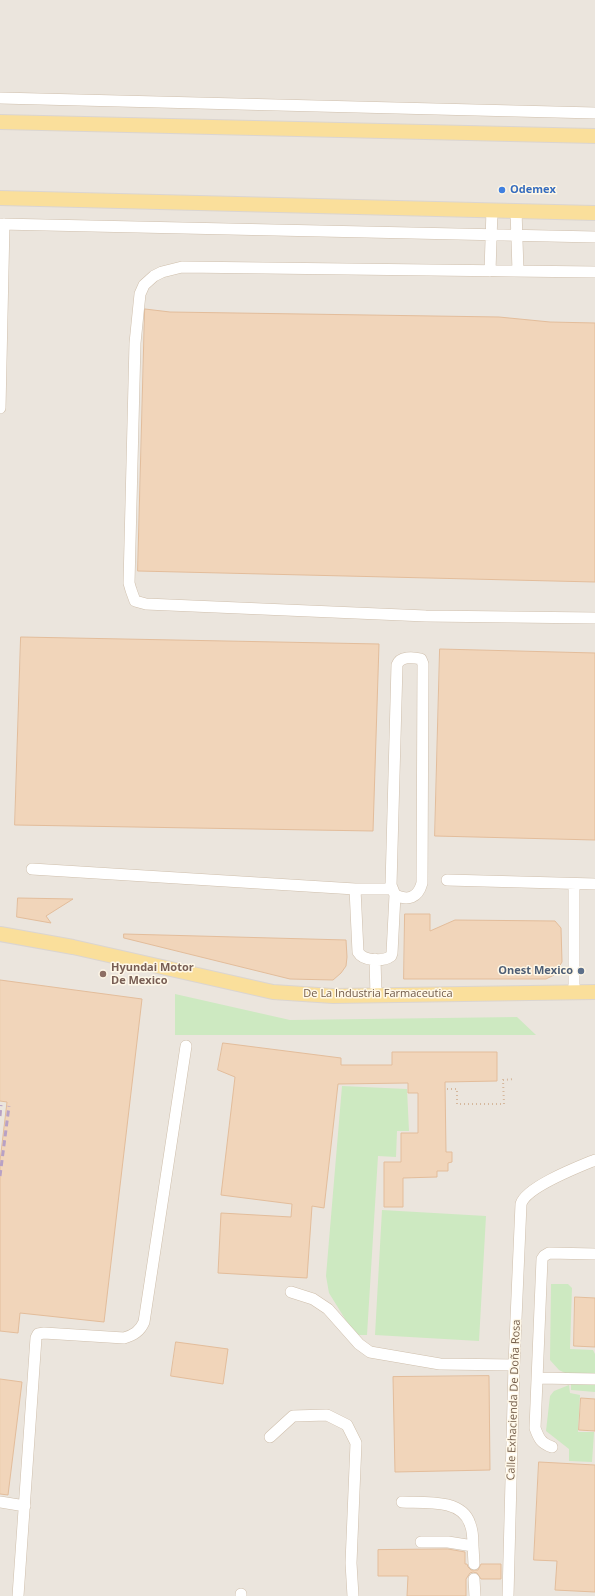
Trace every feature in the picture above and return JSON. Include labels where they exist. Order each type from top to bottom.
[{"type":"main road","points":[[0,122],[595,136]]},
{"type":"main road","points":[[0,198],[595,213]]},
{"type":"main road","name":"De La Industria Farmaceutica","points":[[0,934],[67,946],[273,992],[333,996],[595,992]]},
{"type":"street","points":[[0,98],[595,113]]},
{"type":"street","points":[[490,271],[492,210]]},
{"type":"street","points":[[516,210],[518,271]]},
{"type":"street","points":[[0,408],[2,224],[595,238]]},
{"type":"street","points":[[595,272],[182,267],[162,272],[154,276],[144,285],[140,294],[135,343],[129,583],[136,601],[146,604],[426,616],[595,618]]},
{"type":"street","points":[[32,868],[355,889],[393,892],[402,898],[412,898],[417,894],[422,883],[423,664],[421,659],[402,659],[399,660],[396,665],[393,892],[391,956],[388,958],[375,959],[362,957],[358,952],[355,889]]},
{"type":"street","points":[[447,880],[595,884]]},
{"type":"street","points":[[574,884],[574,992]]},
{"type":"street","points":[[375,959],[376,995]]},
{"type":"street","points":[[18,1596],[37,1336],[44,1333],[124,1338],[132,1336],[138,1332],[144,1322],[186,1046]]},
{"type":"street","name":"Calle Exhacienda De Doña Rosa","points":[[508,1596],[514,1365],[521,1204],[525,1196],[536,1188],[595,1160]]},
{"type":"street","points":[[552,1447],[544,1444],[538,1439],[535,1428],[543,1257],[549,1253],[595,1254]]},
{"type":"street","points":[[291,1292],[313,1298],[328,1309],[359,1344],[370,1352],[440,1364],[514,1365]]},
{"type":"street","points":[[538,1378],[595,1378]]},
{"type":"street","points":[[270,1437],[293,1416],[327,1416],[347,1425],[356,1443],[351,1563],[352,1596]]},
{"type":"street","points":[[0,1502],[25,1506]]},
{"type":"street","points":[[402,1502],[436,1503],[451,1506],[465,1515],[470,1522],[472,1530],[474,1564]]},
{"type":"street","points":[[421,1542],[448,1542],[473,1546]]},
{"type":"street","points":[[474,1579],[475,1596]]},
{"type":"path","points":[[447,1089],[457,1089],[457,1104],[504,1104],[503,1080],[514,1079]]},
{"type":"shaded area","points":[[0,0],[595,0],[595,1596],[0,1596]]},
{"type":"green space","points":[[175,994],[290,1020],[517,1017],[536,1035],[175,1035]]},
{"type":"green space","points":[[342,1086],[407,1089],[409,1131],[397,1131],[396,1157],[378,1156],[367,1335],[355,1335],[329,1293],[326,1276]]},
{"type":"green space","points":[[382,1210],[486,1216],[479,1341],[375,1335]]},
{"type":"green space","points":[[551,1284],[568,1284],[572,1288],[570,1349],[593,1350],[595,1354],[595,1392],[571,1390],[571,1376],[559,1370],[550,1360]]},
{"type":"green space","points":[[569,1385],[570,1393],[580,1395],[578,1432],[594,1432],[592,1462],[569,1461],[569,1449],[546,1431],[550,1396],[554,1391]]},
{"type":"building","points":[[145,309],[170,312],[499,317],[550,322],[595,323],[595,582],[138,571]]},
{"type":"building","points":[[21,637],[379,644],[373,831],[15,825]]},
{"type":"building","points":[[440,649],[595,653],[595,840],[435,836]]},
{"type":"building","points":[[18,898],[73,899],[46,916],[51,923],[17,917]]},
{"type":"building","points":[[405,914],[430,914],[430,931],[455,920],[555,921],[561,928],[562,962],[554,975],[546,979],[404,979]]},
{"type":"building","points":[[124,934],[346,940],[346,966],[333,980],[290,979],[124,938]]},
{"type":"building","points":[[0,980],[142,999],[104,1322],[20,1313],[18,1333],[0,1331],[0,1161],[7,1102],[0,1101]]},
{"type":"building","points":[[223,1043],[341,1058],[341,1065],[392,1065],[392,1052],[497,1052],[497,1081],[445,1082],[446,1152],[452,1152],[452,1162],[448,1163],[448,1171],[437,1171],[437,1177],[403,1178],[403,1207],[384,1207],[384,1162],[401,1162],[401,1133],[418,1133],[418,1093],[408,1093],[408,1083],[338,1084],[324,1208],[312,1206],[307,1278],[218,1273],[221,1213],[291,1217],[292,1204],[221,1195],[235,1077],[218,1070]]},
{"type":"building","points":[[575,1297],[595,1298],[595,1347],[574,1346]]},
{"type":"building","points":[[176,1342],[228,1349],[223,1384],[171,1376]]},
{"type":"building","points":[[489,1376],[490,1470],[395,1472],[393,1377]]},
{"type":"building","points":[[0,1379],[22,1382],[8,1495],[0,1494]]},
{"type":"building","points":[[581,1398],[595,1399],[595,1431],[579,1430]]},
{"type":"building","points":[[539,1462],[595,1465],[595,1592],[555,1590],[557,1561],[534,1560]]},
{"type":"building","points":[[448,1549],[465,1552],[465,1564],[467,1564],[471,1570],[478,1570],[481,1564],[501,1564],[501,1579],[481,1579],[477,1573],[473,1572],[470,1573],[466,1579],[466,1596],[407,1596],[408,1576],[378,1576],[378,1550]]},
{"type":"railway","points":[[0,1116],[1,1105]]},
{"type":"railway","points":[[0,1176],[9,1106]]},
{"type":"place","name":"Odemex","points":[[502,190]]},
{"type":"place","name":"Onest Mexico","points":[[581,971]]},
{"type":"place","name":"Hyundai Motor De Mexico","points":[[103,974]]}]
